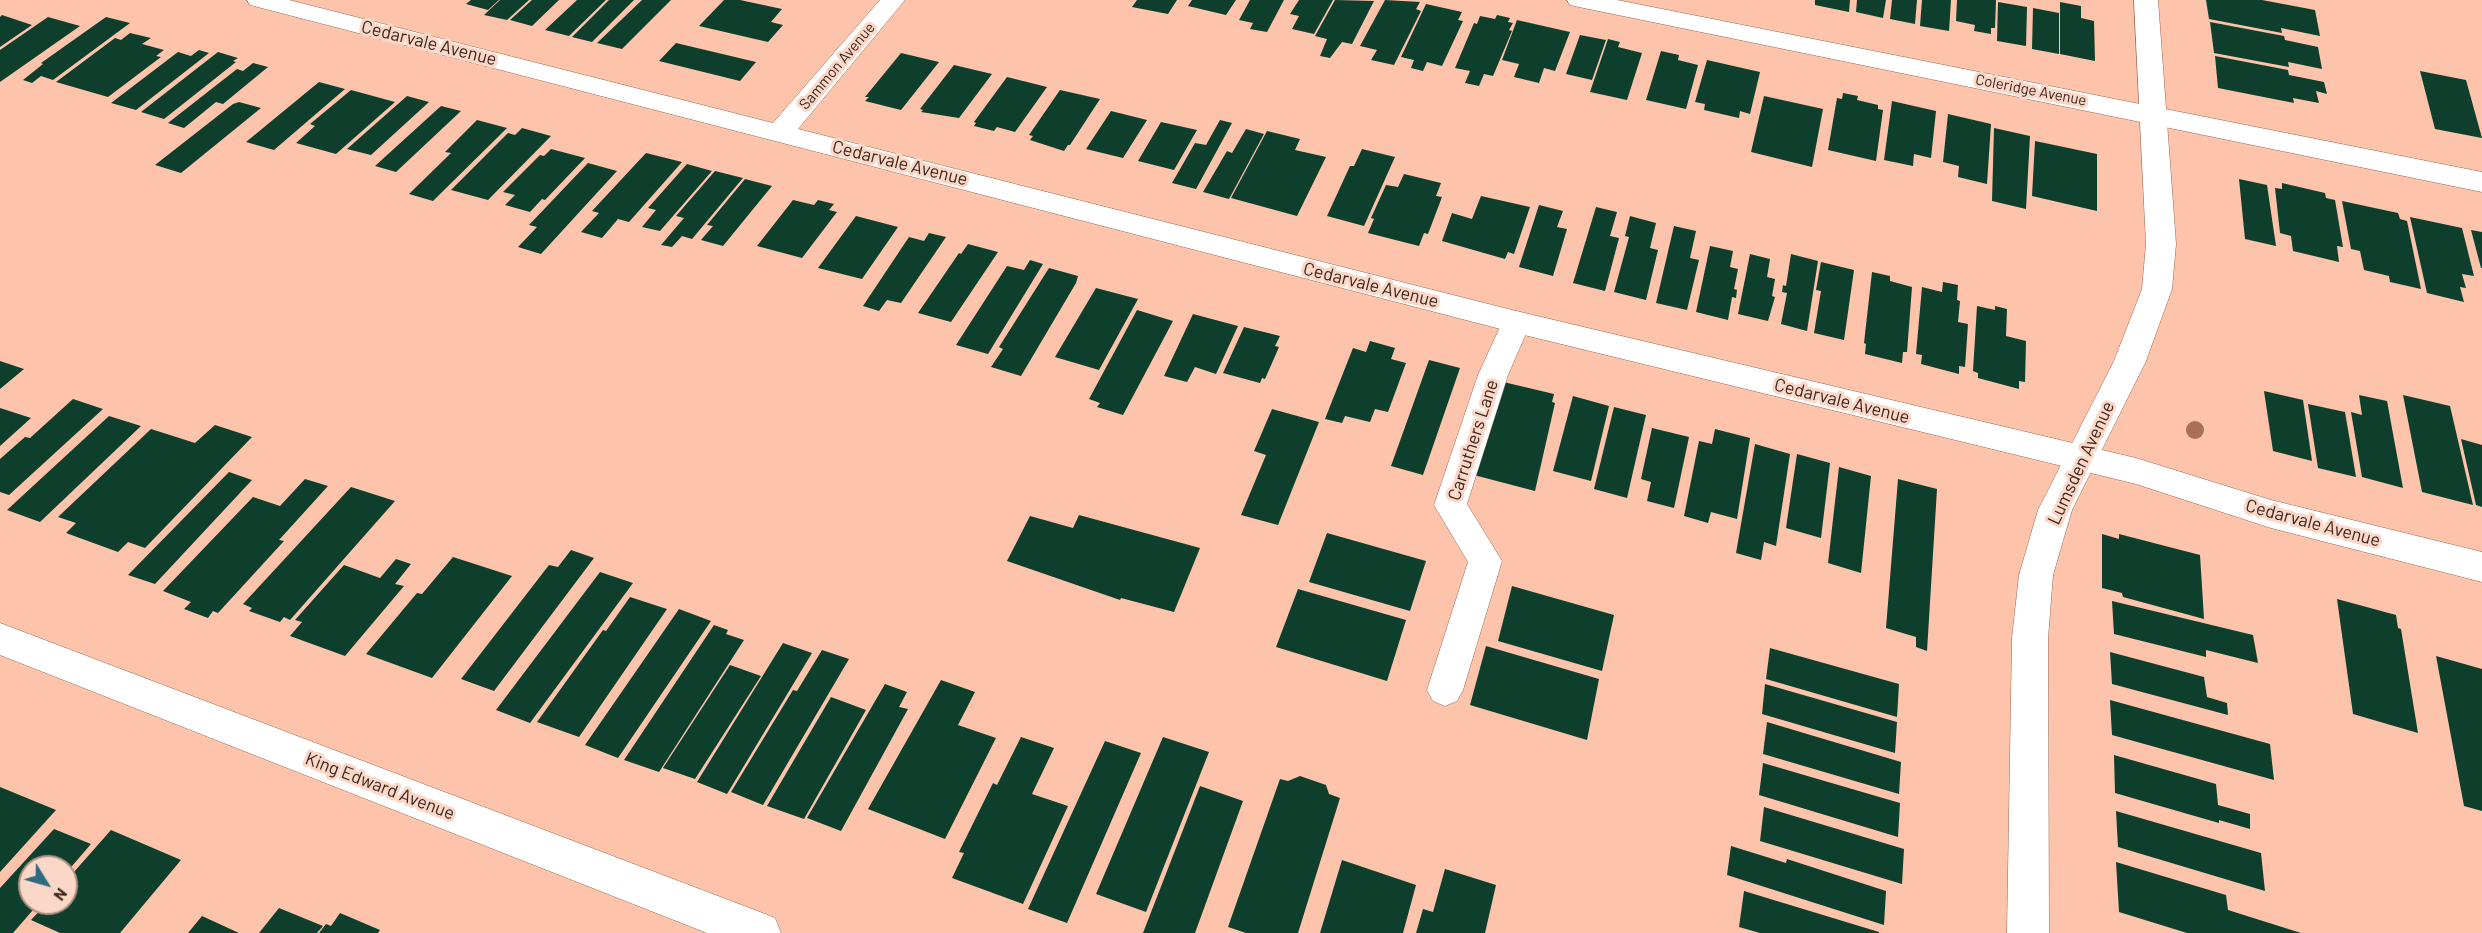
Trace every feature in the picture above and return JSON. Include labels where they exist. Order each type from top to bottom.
[{"type":"street","name":"Cedarvale Avenue","points":[[259,0],[1516,322],[2160,477],[2271,514],[2482,567]]},
{"type":"street","name":"Sammon Avenue","points":[[780,132],[893,0]]},
{"type":"street","name":"Coleridge Avenue","points":[[1579,0],[2482,182]]},
{"type":"street","name":"Lumsden Avenue","points":[[2028,933],[2030,638],[2035,586],[2055,510],[2130,361],[2157,289],[2162,244],[2145,0]]},
{"type":"street","name":"King Edward Avenue","points":[[0,639],[760,933]]},
{"type":"lane","name":"Carruthers Lane","points":[[1445,690],[1485,561],[1450,505],[1493,375],[1516,322]]},
{"type":"building","points":[[471,0],[499,0],[488,10],[466,4]]},
{"type":"building","points":[[500,0],[529,0],[507,20],[484,15]]},
{"type":"building","points":[[532,0],[559,0],[532,26],[510,20]]},
{"type":"building","points":[[577,0],[606,0],[569,36],[545,30]]},
{"type":"building","points":[[609,0],[634,0],[592,42],[572,37]]},
{"type":"building","points":[[642,0],[671,0],[622,49],[597,43]]},
{"type":"building","points":[[724,0],[740,0],[782,9],[771,22],[783,25],[768,42],[699,26]]},
{"type":"building","points":[[1137,0],[1177,0],[1168,14],[1132,7]]},
{"type":"building","points":[[1192,0],[1236,0],[1226,15],[1188,6]]},
{"type":"building","points":[[1250,0],[1284,0],[1267,32],[1250,29],[1253,23],[1239,20]]},
{"type":"building","points":[[1299,0],[1333,0],[1314,34],[1292,29],[1299,16],[1290,14]]},
{"type":"building","points":[[1335,0],[1374,1],[1352,44],[1342,42],[1330,58],[1320,56],[1327,39],[1315,36]]},
{"type":"building","points":[[1385,0],[1420,2],[1416,9],[1421,11],[1394,65],[1371,60],[1377,50],[1360,46]]},
{"type":"building","points":[[1815,0],[1850,0],[1849,12],[1815,5]]},
{"type":"building","points":[[1857,0],[1886,0],[1883,18],[1856,12]]},
{"type":"building","points":[[1892,0],[1917,0],[1915,24],[1890,19]]},
{"type":"building","points":[[1922,0],[1951,0],[1949,31],[1920,26]]},
{"type":"building","points":[[1957,0],[1996,0],[1995,28],[1991,28],[1991,34],[1974,31],[1975,25],[1956,21]]},
{"type":"building","points":[[2206,0],[2262,0],[2315,10],[2320,36],[2281,28],[2282,33],[2209,19]]},
{"type":"building","points":[[1998,2],[2027,7],[2026,46],[1997,41]]},
{"type":"building","points":[[2060,2],[2081,6],[2081,18],[2094,21],[2095,61],[2060,54]]},
{"type":"building","points":[[1426,4],[1462,12],[1458,20],[1463,21],[1442,66],[1427,62],[1423,71],[1411,68],[1414,60],[1401,57]]},
{"type":"building","points":[[2033,8],[2059,13],[2059,54],[2032,49]]},
{"type":"building","points":[[2,15],[32,25],[0,47],[0,17]]},
{"type":"building","points":[[1497,15],[1510,18],[1508,22],[1513,23],[1509,30],[1512,31],[1493,76],[1484,74],[1479,86],[1465,83],[1470,71],[1455,68],[1474,23],[1477,24],[1480,16],[1495,19]]},
{"type":"building","points":[[48,17],[80,26],[0,82],[0,50]]},
{"type":"building","points":[[106,17],[130,23],[53,80],[41,76],[32,83],[23,80],[43,64],[41,63]]},
{"type":"building","points":[[1517,20],[1570,32],[1555,71],[1544,68],[1539,83],[1514,77],[1519,64],[1502,60]]},
{"type":"building","points":[[2210,22],[2284,36],[2285,40],[2318,47],[2322,69],[2288,62],[2289,67],[2214,53]]},
{"type":"building","points":[[130,33],[151,38],[142,44],[164,50],[156,56],[161,57],[108,97],[56,82],[115,38],[121,40]]},
{"type":"building","points":[[1580,35],[1606,40],[1592,80],[1566,74]]},
{"type":"building","points":[[1608,39],[1620,42],[1618,47],[1642,53],[1627,100],[1590,92]]},
{"type":"building","points":[[676,43],[756,62],[740,81],[659,61]]},
{"type":"building","points":[[199,50],[209,53],[136,110],[111,103],[178,52],[191,56]]},
{"type":"building","points":[[1661,51],[1679,55],[1678,60],[1698,65],[1686,109],[1646,100]]},
{"type":"building","points":[[218,52],[238,58],[233,61],[236,62],[164,119],[141,112]]},
{"type":"building","points":[[901,53],[939,62],[901,110],[865,101],[869,97],[865,97]]},
{"type":"building","points":[[2215,56],[2288,70],[2289,75],[2324,82],[2327,94],[2316,91],[2319,103],[2293,98],[2294,103],[2218,88]]},
{"type":"building","points":[[1707,60],[1760,72],[1750,114],[1740,111],[1739,118],[1704,110],[1705,104],[1695,102]]},
{"type":"building","points":[[253,63],[268,67],[223,104],[216,102],[184,128],[168,123],[237,69],[243,71]]},
{"type":"building","points":[[954,65],[992,74],[959,118],[921,112],[923,110],[920,109]]},
{"type":"building","points":[[2420,71],[2466,80],[2482,138],[2435,129]]},
{"type":"building","points":[[1007,77],[1047,87],[1015,132],[997,127],[994,131],[974,126],[976,123],[974,122]]},
{"type":"building","points":[[319,82],[345,89],[274,150],[246,142]]},
{"type":"building","points":[[351,90],[395,102],[336,154],[296,143],[315,126],[310,124]]},
{"type":"building","points":[[1060,90],[1100,99],[1064,151],[1030,140],[1033,136],[1029,135]]},
{"type":"building","points":[[1843,93],[1858,96],[1857,100],[1878,105],[1878,109],[1883,110],[1876,161],[1828,150],[1837,98],[1842,99]]},
{"type":"building","points":[[407,96],[429,102],[371,155],[347,149]]},
{"type":"building","points":[[1764,96],[1823,109],[1812,167],[1751,152]]},
{"type":"building","points":[[1892,101],[1936,111],[1931,158],[1914,154],[1913,166],[1884,160]]},
{"type":"building","points":[[239,102],[261,108],[181,173],[155,165],[233,104]]},
{"type":"building","points":[[441,106],[461,111],[396,172],[375,166]]},
{"type":"building","points":[[1111,111],[1147,120],[1123,158],[1086,149]]},
{"type":"building","points":[[1948,114],[1991,124],[1987,184],[1958,177],[1959,166],[1943,162]]},
{"type":"building","points":[[477,120],[507,128],[433,201],[409,194],[451,153],[445,152]]},
{"type":"building","points":[[1220,120],[1232,123],[1196,189],[1172,183],[1195,143],[1206,145]]},
{"type":"building","points":[[1161,122],[1197,130],[1174,170],[1138,161]]},
{"type":"building","points":[[522,128],[551,136],[488,200],[451,190],[508,133],[515,135]]},
{"type":"building","points":[[1994,128],[2030,136],[2026,209],[1992,201]]},
{"type":"building","points":[[1246,129],[1264,134],[1229,199],[1203,192],[1227,151],[1232,153]]},
{"type":"building","points":[[1267,131],[1300,139],[1295,150],[1326,157],[1297,216],[1231,198]]},
{"type":"building","points":[[2035,141],[2097,154],[2097,211],[2032,196]]},
{"type":"building","points":[[551,149],[585,158],[545,200],[542,199],[530,212],[505,205],[515,195],[503,192],[540,155],[544,156]]},
{"type":"building","points":[[1362,149],[1395,157],[1364,226],[1327,216],[1350,166],[1354,166]]},
{"type":"building","points":[[646,153],[682,162],[629,222],[618,219],[602,238],[581,232],[599,213],[592,211]]},
{"type":"building","points":[[588,163],[617,171],[541,254],[518,247],[537,227],[529,225]]},
{"type":"building","points":[[687,164],[712,171],[660,231],[642,227],[656,210],[648,208]]},
{"type":"building","points":[[715,171],[743,178],[692,239],[682,236],[672,247],[661,245],[684,218],[676,216]]},
{"type":"building","points":[[1404,174],[1441,183],[1436,196],[1442,197],[1428,234],[1424,233],[1419,246],[1368,233],[1374,219],[1371,218],[1386,185],[1398,187]]},
{"type":"building","points":[[745,179],[772,186],[723,246],[701,240],[713,226],[707,225]]},
{"type":"building","points":[[2239,179],[2267,185],[2276,246],[2245,239]]},
{"type":"building","points":[[2282,183],[2325,193],[2326,198],[2335,200],[2343,247],[2337,246],[2339,262],[2293,251],[2291,236],[2280,233],[2275,188],[2282,189]]},
{"type":"building","points":[[1481,196],[1530,207],[1514,254],[1508,252],[1505,259],[1442,241],[1452,213],[1472,219]]},
{"type":"building","points":[[793,200],[814,205],[818,200],[834,204],[829,210],[837,212],[802,258],[757,246]]},
{"type":"building","points":[[2342,201],[2398,213],[2400,219],[2407,221],[2421,289],[2390,282],[2389,276],[2364,270],[2360,251],[2351,249]]},
{"type":"building","points":[[1539,205],[1563,211],[1557,227],[1567,229],[1553,276],[1519,267]]},
{"type":"building","points":[[1596,207],[1617,212],[1610,236],[1619,238],[1605,291],[1573,283]]},
{"type":"building","points":[[856,216],[898,227],[862,279],[818,268]]},
{"type":"building","points":[[1630,216],[1656,223],[1650,248],[1658,250],[1646,300],[1614,292],[1629,237],[1625,236]]},
{"type":"building","points":[[2410,217],[2462,228],[2474,276],[2462,274],[2466,288],[2460,287],[2464,302],[2427,293]]},
{"type":"building","points":[[1674,226],[1696,231],[1690,258],[1699,260],[1687,310],[1656,303]]},
{"type":"building","points":[[2471,230],[2482,232],[2482,268],[2481,268]]},
{"type":"building","points":[[929,233],[946,237],[901,303],[887,300],[879,311],[863,306],[909,237],[924,241]]},
{"type":"building","points":[[968,244],[998,252],[951,322],[918,313],[959,253],[961,254]]},
{"type":"building","points":[[1710,246],[1733,251],[1730,267],[1738,269],[1734,289],[1737,290],[1736,298],[1732,297],[1728,320],[1696,312]]},
{"type":"building","points":[[1750,254],[1770,259],[1767,277],[1775,279],[1772,296],[1775,297],[1768,321],[1738,314]]},
{"type":"building","points":[[1791,254],[1818,261],[1807,331],[1781,324],[1787,293],[1782,292],[1783,285],[1786,286]]},
{"type":"building","points":[[1030,260],[1043,264],[988,354],[956,345],[1007,266],[1024,270]]},
{"type":"building","points":[[1821,262],[1854,270],[1844,340],[1814,333],[1821,291],[1816,290]]},
{"type":"building","points":[[1049,268],[1078,276],[1076,283],[1021,376],[991,367],[1003,349],[999,347]]},
{"type":"building","points":[[1872,272],[1890,276],[1890,281],[1912,287],[1907,352],[1903,352],[1902,363],[1865,354],[1866,344],[1864,343]]},
{"type":"building","points":[[1943,282],[1958,285],[1957,300],[1960,301],[1958,322],[1968,324],[1965,367],[1959,366],[1959,374],[1921,364],[1922,355],[1916,354],[1922,287],[1942,292]]},
{"type":"building","points":[[1096,288],[1138,299],[1099,370],[1055,357]]},
{"type":"building","points":[[1977,306],[1995,310],[1995,306],[2007,309],[2006,336],[2026,341],[2025,382],[2019,381],[2019,389],[1978,378],[1978,373],[1973,371]]},
{"type":"building","points":[[1137,310],[1173,321],[1123,415],[1097,407],[1100,403],[1089,399]]},
{"type":"building","points":[[1193,314],[1238,326],[1216,374],[1195,367],[1187,382],[1164,376]]},
{"type":"building","points":[[1244,327],[1280,336],[1275,346],[1279,347],[1265,379],[1262,378],[1260,383],[1223,373]]},
{"type":"building","points":[[1370,341],[1395,348],[1391,359],[1406,363],[1388,412],[1375,409],[1370,422],[1345,416],[1342,423],[1325,419],[1353,348],[1366,352]]},
{"type":"building","points":[[1429,360],[1460,368],[1423,475],[1391,466]]},
{"type":"building","points":[[0,361],[24,369],[0,389]]},
{"type":"building","points":[[1495,380],[1554,394],[1552,402],[1555,403],[1535,491],[1470,474]]},
{"type":"building","points":[[2264,391],[2303,400],[2312,461],[2273,451]]},
{"type":"building","points":[[2359,395],[2387,401],[2403,488],[2362,477],[2351,412],[2362,415]]},
{"type":"building","points":[[2403,395],[2450,406],[2473,505],[2422,492]]},
{"type":"building","points":[[1573,396],[1609,406],[1591,481],[1553,471]]},
{"type":"building","points":[[73,399],[103,409],[9,495],[0,492],[0,459],[25,437],[30,438]]},
{"type":"building","points":[[2308,404],[2345,412],[2356,477],[2318,468]]},
{"type":"building","points":[[1614,407],[1646,415],[1627,498],[1594,489]]},
{"type":"building","points":[[0,408],[31,418],[0,446]]},
{"type":"building","points":[[1272,409],[1319,422],[1278,525],[1241,515],[1266,455],[1254,451]]},
{"type":"building","points":[[109,416],[141,426],[40,522],[7,510]]},
{"type":"building","points":[[215,425],[252,437],[145,548],[128,542],[118,552],[66,533],[76,523],[58,517],[151,429],[195,443]]},
{"type":"building","points":[[1652,428],[1689,437],[1674,508],[1647,501],[1651,482],[1641,479]]},
{"type":"building","points":[[1715,429],[1750,438],[1737,519],[1711,512],[1708,523],[1684,516],[1699,441],[1712,444]]},
{"type":"building","points":[[2461,439],[2482,445],[2482,507],[2476,505]]},
{"type":"building","points":[[1755,444],[1790,454],[1776,546],[1764,542],[1761,560],[1736,553]]},
{"type":"building","points":[[1797,454],[1830,463],[1821,538],[1786,528]]},
{"type":"building","points":[[1839,467],[1871,476],[1861,573],[1828,563]]},
{"type":"building","points":[[229,472],[252,480],[155,584],[128,575]]},
{"type":"building","points":[[305,479],[328,486],[279,540],[284,541],[218,613],[213,611],[208,618],[184,609],[191,602],[163,591],[253,497],[280,506]]},
{"type":"building","points":[[1898,479],[1937,489],[1927,651],[1916,647],[1916,637],[1886,628]]},
{"type":"building","points":[[351,487],[395,501],[290,620],[284,617],[280,622],[249,611],[252,608],[243,604]]},
{"type":"building","points":[[1079,515],[1200,548],[1174,612],[1121,598],[1120,600],[1007,561],[1030,516],[1073,528]]},
{"type":"building","points":[[1327,533],[1426,561],[1410,611],[1309,582]]},
{"type":"building","points":[[2102,534],[2119,539],[2119,534],[2200,555],[2204,619],[2123,597],[2122,593],[2102,588]]},
{"type":"building","points":[[571,550],[594,558],[494,691],[461,679],[549,565],[558,567]]},
{"type":"building","points":[[453,557],[512,576],[432,678],[366,654],[417,593],[422,594]]},
{"type":"building","points":[[396,559],[411,564],[395,584],[404,586],[345,656],[290,636],[302,622],[295,620],[344,565],[380,578]]},
{"type":"building","points":[[600,572],[633,583],[530,723],[496,710]]},
{"type":"building","points":[[1512,586],[1614,615],[1602,671],[1498,641]]},
{"type":"building","points":[[1298,589],[1406,620],[1387,681],[1276,647]]},
{"type":"building","points":[[630,597],[667,609],[579,737],[537,722],[603,630],[606,631]]},
{"type":"building","points":[[2337,599],[2396,615],[2398,628],[2401,629],[2418,733],[2353,714]]},
{"type":"building","points":[[2112,601],[2253,635],[2258,663],[2206,650],[2206,657],[2114,634]]},
{"type":"building","points":[[679,609],[711,621],[618,758],[585,745]]},
{"type":"building","points":[[714,625],[728,630],[726,634],[744,640],[659,772],[624,760]]},
{"type":"building","points":[[783,643],[812,653],[727,794],[697,782]]},
{"type":"building","points":[[1486,646],[1599,679],[1587,740],[1470,705]]},
{"type":"building","points":[[1770,648],[1899,684],[1897,717],[1766,679]]},
{"type":"building","points":[[822,650],[849,659],[763,805],[731,792],[793,690],[797,691]]},
{"type":"building","points":[[2110,652],[2204,677],[2207,697],[2227,703],[2228,715],[2112,684]]},
{"type":"building","points":[[2436,656],[2482,669],[2482,811],[2464,806]]},
{"type":"building","points":[[730,665],[761,676],[695,779],[663,768]]},
{"type":"building","points":[[941,680],[975,692],[958,725],[996,738],[945,839],[868,809]]},
{"type":"building","points":[[885,684],[907,692],[899,707],[908,709],[841,831],[807,818]]},
{"type":"building","points":[[1765,684],[1897,722],[1895,753],[1762,714]]},
{"type":"building","points":[[831,697],[866,710],[804,819],[767,806]]},
{"type":"building","points":[[2110,700],[2270,744],[2274,780],[2112,735]]},
{"type":"building","points":[[1767,722],[1901,762],[1899,794],[1763,754]]},
{"type":"building","points":[[1021,737],[1054,748],[1032,794],[1068,806],[1023,904],[952,878],[964,853],[959,852],[993,783],[997,785]]},
{"type":"building","points":[[1163,737],[1209,752],[1146,912],[1096,894]]},
{"type":"building","points":[[1105,741],[1141,753],[1067,923],[1028,909]]},
{"type":"building","points":[[2114,755],[2216,784],[2218,805],[2250,814],[2250,829],[2219,820],[2219,823],[2115,793]]},
{"type":"building","points":[[1763,763],[1900,803],[1898,837],[1759,795]]},
{"type":"building","points":[[1300,776],[1326,785],[1329,794],[1340,798],[1298,933],[1246,933],[1228,927],[1280,779],[1288,781]]},
{"type":"building","points":[[1200,786],[1243,801],[1195,933],[1143,933]]},
{"type":"building","points":[[0,787],[56,810],[0,872]]},
{"type":"building","points":[[1764,807],[1904,849],[1902,884],[1760,841]]},
{"type":"building","points":[[2116,811],[2261,853],[2265,891],[2118,847]]},
{"type":"building","points":[[54,829],[91,844],[78,859],[78,855],[30,855]]},
{"type":"building","points":[[111,830],[181,860],[120,933],[60,933],[31,920],[36,915],[78,915],[78,867]]},
{"type":"building","points":[[1731,846],[1786,863],[1787,859],[1886,891],[1884,925],[1727,875]]},
{"type":"building","points":[[1342,860],[1416,885],[1403,933],[1320,933]]},
{"type":"building","points":[[2116,862],[2226,895],[2228,910],[2301,933],[2187,933],[2119,912]]},
{"type":"building","points":[[18,868],[18,915],[29,915],[13,933],[0,933],[0,888]]},
{"type":"building","points":[[1445,869],[1496,885],[1485,933],[1416,933],[1423,909],[1433,912]]},
{"type":"building","points":[[1744,891],[1879,933],[1760,933],[1739,927]]},
{"type":"building","points":[[279,908],[323,926],[317,933],[259,933]]},
{"type":"building","points":[[340,913],[380,930],[378,933],[319,933],[326,924],[331,926]]},
{"type":"building","points":[[202,916],[239,933],[188,933]]}]
